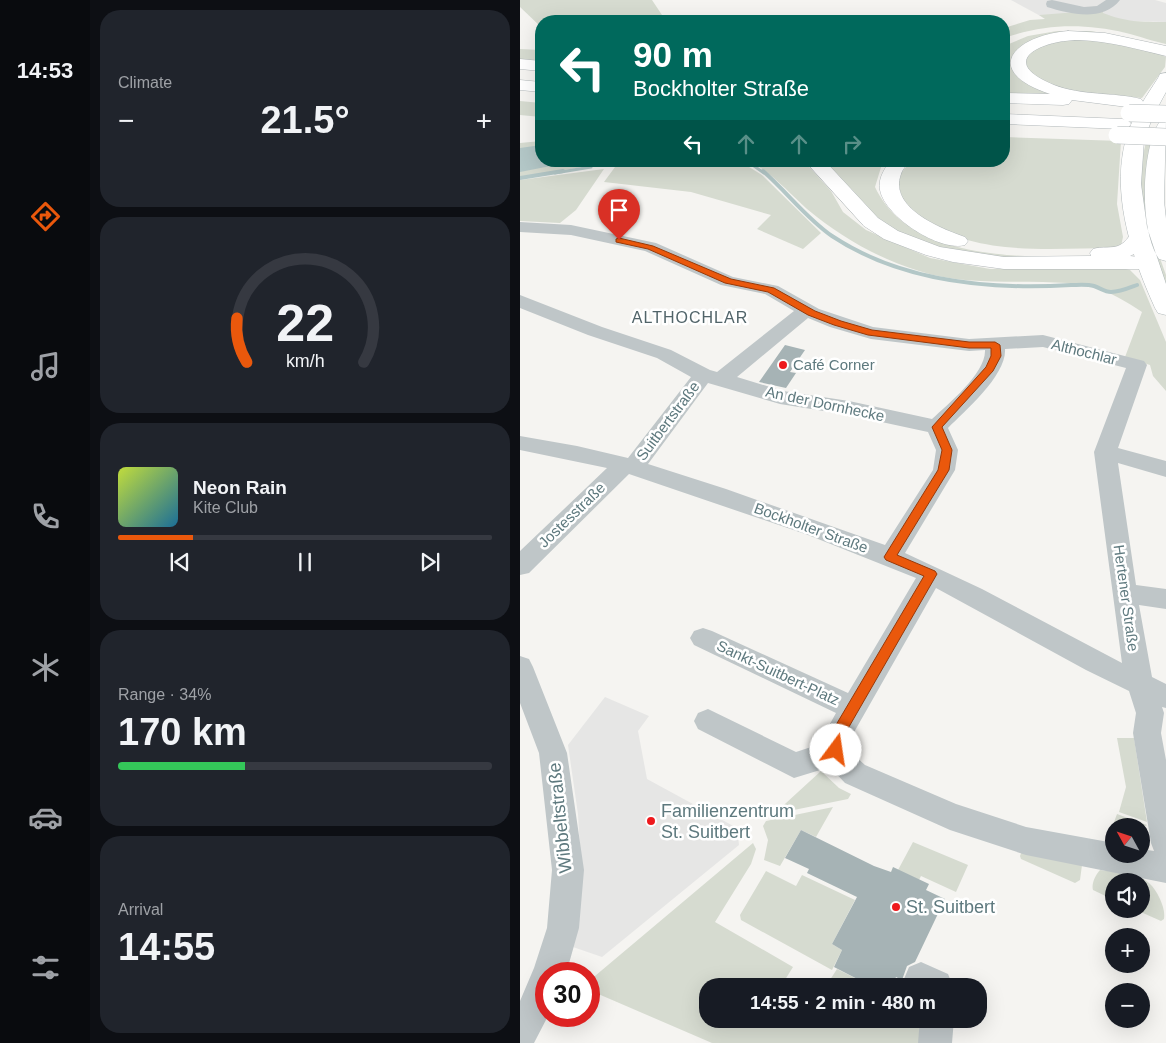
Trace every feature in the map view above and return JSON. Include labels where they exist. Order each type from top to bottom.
[{"type":"main road","points":[[1013,39],[1053,30],[1090,29],[1166,45]]},
{"type":"main road","points":[[1166,51],[1103,38],[1066,36],[1030,46],[1021,52],[1017,59],[1019,70],[1028,78],[1051,90],[1076,96],[1166,137]]},
{"type":"main road","points":[[520,64],[535,65]]},
{"type":"main road","points":[[520,75],[535,76]]},
{"type":"main road","points":[[1160,252],[1139,237],[1133,212],[1132,194],[1135,140],[1144,117],[1166,78]]},
{"type":"main road","points":[[520,85],[535,86]]},
{"type":"main road","points":[[520,95],[535,96]]},
{"type":"main road","points":[[1010,99],[1166,125],[1161,142],[1154,198],[1166,308]]},
{"type":"main road","points":[[1010,118],[1126,119],[1166,104]]},
{"type":"main road","points":[[1010,108],[1126,119]]},
{"type":"main road","points":[[1010,131],[1046,132],[1166,114]]},
{"type":"main road","points":[[820,167],[871,222],[891,235],[933,251],[976,260],[1004,263],[1088,262],[1160,252]]},
{"type":"main road","points":[[896,167],[890,178],[890,192],[898,204],[918,224],[957,241],[1010,251],[1110,253],[1126,252],[1131,249],[1139,237]]},
{"type":"street","points":[[1052,4],[1067,9],[1083,10],[1103,7],[1114,0]]},
{"type":"street","name":"Althochlar","points":[[520,227],[571,230],[650,247],[728,281],[771,290],[807,310],[837,323],[871,333],[969,345],[1043,341],[1127,363]]},
{"type":"street","name":"An der Dornhecke","points":[[524,307],[664,354],[712,377],[780,397],[849,408],[937,427]]},
{"type":"street","name":"Suitbertstraße","points":[[628,466],[712,377],[807,310]]},
{"type":"street","points":[[890,557],[944,470],[947,450],[937,427],[990,369],[996,356],[995,345]]},
{"type":"street","name":"Hertener Straße","points":[[1127,363],[1137,366],[1105,452],[1140,682],[1150,713],[1147,733],[1166,843]]},
{"type":"street","name":"Bockholter Straße","points":[[520,443],[562,448],[628,466],[771,512],[890,557],[931,574],[1097,663],[1140,682],[1166,697]]},
{"type":"street","points":[[1105,452],[1166,469]]},
{"type":"street","name":"Jostesstraße","points":[[520,566],[628,466]]},
{"type":"street","name":"Sankt-Suitbert-Platz","points":[[836,750],[835,742],[853,708],[931,574]]},
{"type":"street","points":[[1126,593],[1166,599]]},
{"type":"street","name":"Sankt-Suitbert-Platz","points":[[703,638],[853,708]]},
{"type":"street","name":"Wibbeltstraße","points":[[520,666],[553,752],[568,870],[563,928],[553,962]]},
{"type":"street","points":[[708,721],[794,765],[825,756],[836,750],[846,767],[855,774],[950,816],[1026,841],[1166,868]]},
{"type":"street","points":[[520,1033],[535,1006]]},
{"type":"street","points":[[935,1043],[936,1028]]},
{"type":"shaded area","points":[[520,0],[652,0],[662,15],[535,15],[535,21],[520,7]]},
{"type":"shaded area","points":[[1011,0],[1155,0],[1166,3],[1166,22],[1046,19]]},
{"type":"shaded area","points":[[1103,10],[1103,13],[1126,20],[1166,22],[1166,44],[1126,33],[1079,26],[1035,30],[1010,36],[1010,26],[1030,20],[1045,19],[1039,15]]},
{"type":"shaded area","points":[[1057,31],[1091,31],[1108,34],[1056,35],[1012,62],[1063,97],[1010,95],[1010,44],[1028,36]]},
{"type":"shaded area","points":[[1076,39],[1120,44],[1162,55],[1166,57],[1165,67],[1142,98],[1082,93],[1044,83],[1026,68],[1027,55],[1042,44]]},
{"type":"shaded area","points":[[520,49],[535,50],[535,61],[520,60]]},
{"type":"shaded area","points":[[520,101],[535,102],[535,116],[520,115]]},
{"type":"shaded area","points":[[1010,137],[1121,141],[1117,204],[1123,237],[1121,246],[1114,248],[1041,249],[991,245],[967,240],[945,232],[911,211],[900,193],[898,183],[907,167],[1010,167]]},
{"type":"shaded area","points":[[535,142],[535,167],[583,167],[520,177],[520,143]]},
{"type":"shaded area","points":[[1146,142],[1155,142],[1156,247],[1166,275],[1166,292],[1149,237],[1142,199],[1142,161]]},
{"type":"shaded area","points":[[535,146],[535,167],[545,167],[520,172],[520,148]]},
{"type":"shaded area","points":[[615,167],[749,167],[762,175],[821,233],[803,249],[757,229],[771,215],[691,192],[604,182]]},
{"type":"shaded area","points":[[758,167],[809,167],[831,191],[843,212],[866,230],[930,258],[990,269],[1101,267],[1130,270],[1140,280],[1166,342],[1166,391],[1153,376],[1150,365],[1125,357],[1142,312],[1118,297],[1099,288],[1086,285],[965,280],[934,275],[904,266],[860,246],[833,229],[807,209]]},
{"type":"shaded area","points":[[829,167],[881,167],[875,187],[893,213],[918,232],[949,244],[983,252],[1018,256],[1118,257],[1023,260],[921,245],[873,219]]},
{"type":"shaded area","points":[[604,169],[576,210],[560,223],[520,221],[520,180]]},
{"type":"shaded area","name":"Familienzentrum St. Suitbert","points":[[605,697],[649,716],[638,731],[647,779],[737,828],[739,845],[602,957],[573,947],[581,870],[578,814],[568,745]]},
{"type":"shaded area","points":[[1117,738],[1134,738],[1146,818],[1136,818],[1119,812],[1126,787]]},
{"type":"shaded area","points":[[821,771],[839,788],[851,794],[848,799],[774,814]]},
{"type":"shaded area","points":[[833,807],[816,837],[801,830],[780,866],[764,860],[768,840],[763,826],[766,821]]},
{"type":"shaded area","points":[[1117,814],[1128,818],[1116,818]]},
{"type":"shaded area","points":[[913,842],[968,865],[956,892],[921,876],[919,880],[898,870]]},
{"type":"shaded area","points":[[753,843],[756,849],[751,864],[715,922],[793,967],[786,978],[699,978],[699,1028],[927,1028],[925,1043],[712,1043],[600,995],[600,972]]},
{"type":"shaded area","points":[[1022,851],[1082,865],[1080,880],[1075,883],[1021,859]]},
{"type":"shaded area","points":[[1100,870],[1121,873],[1105,873],[1105,896],[1093,890],[1094,879]]},
{"type":"shaded area","points":[[766,871],[796,886],[802,875],[855,900],[832,944],[842,950],[832,970],[741,920],[740,915]]},
{"type":"shaded area","points":[[1150,884],[1155,890],[1164,911],[1164,919],[1161,921],[1150,916]]},
{"type":"shaded area","points":[[837,969],[855,978],[831,978]]},
{"type":"building","name":"Café Corner","points":[[785,345],[805,350],[790,372],[796,373],[786,388],[759,382]]},
{"type":"building","name":"St. Suitbert","points":[[801,830],[874,866],[891,872],[893,867],[929,884],[926,890],[945,899],[915,962],[907,966],[903,978],[855,978],[834,967],[842,950],[832,944],[857,897],[807,873],[809,869],[785,858]]},
{"type":"waterway","points":[[555,173],[591,167]]},
{"type":"waterway","points":[[756,167],[764,173]]},
{"type":"waterway","points":[[520,178],[563,171]]},
{"type":"waterway","points":[[763,171],[832,236],[859,252],[887,264],[947,280],[978,284],[1009,286],[1088,285],[1111,292],[1121,291],[1137,285]]},
{"type":"place","name":"Café Corner","points":[[783,365]]},
{"type":"place","name":"Familienzentrum St. Suitbert","points":[[651,821]]},
{"type":"place","name":"St. Suitbert","points":[[896,907]]},
{"type":"district","name":"ALTHOCHLAR","points":[[690,317]]},
{"type":"route","points":[[619,240],[650,247],[728,281],[771,290],[812,313],[871,333],[969,345],[995,345],[996,356],[990,369],[937,427],[947,450],[944,470],[900,544],[890,557],[931,574],[840,730],[835,742],[836,750]]}]
